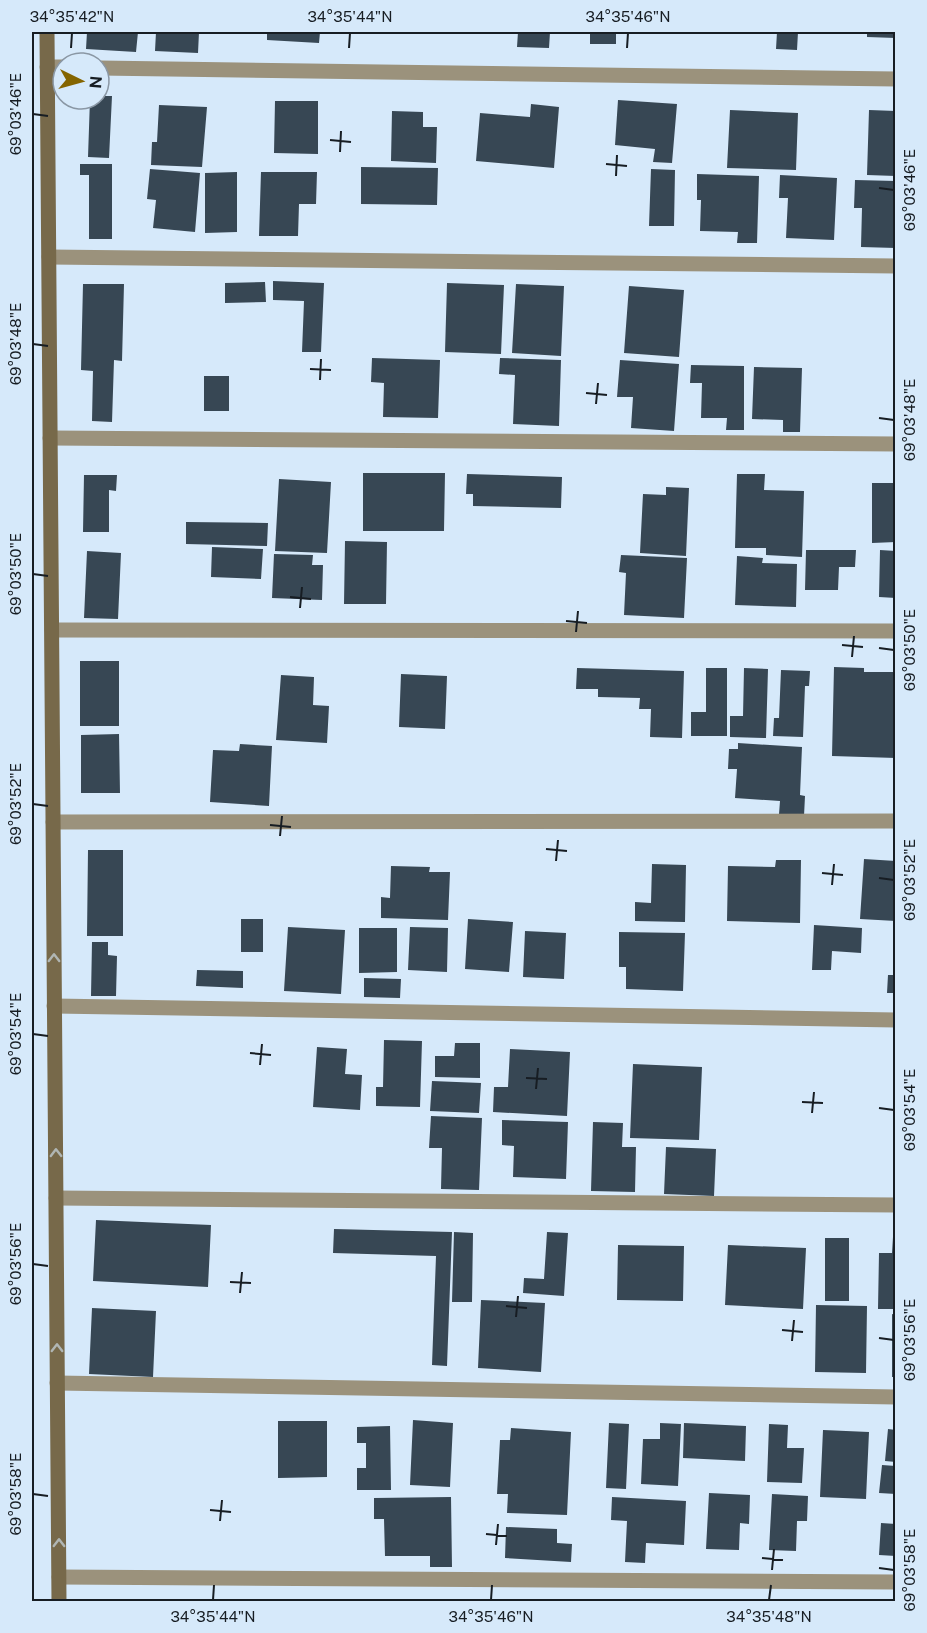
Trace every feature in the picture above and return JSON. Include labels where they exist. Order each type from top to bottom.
[{"type":"street","points":[[47,32],[51,51]]},
{"type":"street","points":[[111,68],[896,79]]},
{"type":"street","points":[[54,111],[49,256],[59,1602]]},
{"type":"street","points":[[49,256],[896,266]]},
{"type":"street","points":[[50,438],[896,444]]},
{"type":"street","points":[[52,630],[896,631]]},
{"type":"street","points":[[53,822],[896,821]]},
{"type":"street","points":[[54,1006],[896,1020]]},
{"type":"street","points":[[56,1198],[896,1205]]},
{"type":"street","points":[[57,1383],[896,1397]]},
{"type":"street","points":[[59,1577],[896,1582]]},
{"type":"building","points":[[87,32],[138,32],[136,52],[86,49]]},
{"type":"building","points":[[156,32],[199,32],[198,53],[155,51]]},
{"type":"building","points":[[267,32],[320,32],[319,43],[267,40]]},
{"type":"building","points":[[518,32],[550,32],[549,48],[517,47]]},
{"type":"building","points":[[590,32],[616,32],[616,44],[590,44]]},
{"type":"building","points":[[777,32],[798,32],[797,50],[776,49]]},
{"type":"building","points":[[867,32],[896,32],[896,38],[867,37]]},
{"type":"building","points":[[112,96],[109,158],[88,157],[90,111],[111,111]]},
{"type":"building","points":[[618,100],[677,104],[672,163],[653,162],[655,149],[615,145]]},
{"type":"building","points":[[275,101],[318,101],[318,154],[274,153]]},
{"type":"building","points":[[531,104],[559,107],[554,168],[476,161],[480,113],[530,117]]},
{"type":"building","points":[[159,105],[207,107],[202,167],[151,165],[152,142],[157,142]]},
{"type":"building","points":[[730,110],[798,113],[796,170],[727,168]]},
{"type":"building","points":[[869,110],[896,111],[896,176],[867,175]]},
{"type":"building","points":[[392,111],[423,112],[423,127],[437,127],[436,163],[391,161]]},
{"type":"building","points":[[80,164],[112,164],[112,239],[89,239],[89,175],[80,175]]},
{"type":"building","points":[[361,167],[438,168],[437,205],[361,204]]},
{"type":"building","points":[[150,169],[200,173],[195,232],[153,228],[156,200],[147,199]]},
{"type":"building","points":[[651,169],[675,170],[674,226],[649,226]]},
{"type":"building","points":[[237,172],[237,232],[205,233],[205,173]]},
{"type":"building","points":[[261,172],[317,172],[316,204],[299,204],[298,236],[259,236]]},
{"type":"building","points":[[697,174],[759,176],[757,243],[737,243],[738,232],[700,231],[701,200],[697,200]]},
{"type":"building","points":[[780,175],[837,178],[834,240],[786,238],[788,198],[779,198]]},
{"type":"building","points":[[855,180],[896,181],[896,248],[861,247],[862,208],[854,208]]},
{"type":"building","points":[[273,281],[324,283],[321,352],[302,352],[304,301],[273,300]]},
{"type":"building","points":[[265,282],[266,302],[225,303],[225,283]]},
{"type":"building","points":[[447,283],[504,285],[501,354],[445,352]]},
{"type":"building","points":[[83,284],[124,284],[122,361],[114,360],[112,422],[92,421],[93,371],[81,370]]},
{"type":"building","points":[[516,284],[564,286],[561,356],[512,353]]},
{"type":"building","points":[[629,286],[684,290],[679,357],[624,353]]},
{"type":"building","points":[[372,358],[440,360],[438,418],[383,417],[384,383],[371,382]]},
{"type":"building","points":[[500,358],[561,360],[559,426],[513,424],[515,375],[499,374]]},
{"type":"building","points":[[620,360],[679,364],[674,431],[631,428],[633,397],[617,397]]},
{"type":"building","points":[[691,365],[744,366],[744,430],[726,430],[727,418],[701,418],[702,383],[690,383]]},
{"type":"building","points":[[754,367],[802,368],[800,432],[783,432],[783,420],[752,419]]},
{"type":"building","points":[[204,376],[229,376],[229,411],[204,411]]},
{"type":"building","points":[[363,473],[445,473],[444,531],[363,531]]},
{"type":"building","points":[[467,474],[562,477],[561,508],[473,506],[473,494],[466,494]]},
{"type":"building","points":[[737,474],[765,474],[764,490],[804,491],[802,557],[766,555],[766,548],[735,548]]},
{"type":"building","points":[[84,475],[117,475],[116,491],[109,490],[109,532],[83,532]]},
{"type":"building","points":[[279,479],[331,482],[327,553],[275,551]]},
{"type":"building","points":[[872,483],[896,483],[896,542],[872,543]]},
{"type":"building","points":[[666,487],[689,488],[686,556],[640,553],[643,494],[666,495]]},
{"type":"building","points":[[186,522],[268,523],[267,546],[186,544]]},
{"type":"building","points":[[345,541],[387,542],[386,604],[344,604]]},
{"type":"building","points":[[212,547],[263,549],[261,579],[211,577]]},
{"type":"building","points":[[806,550],[856,550],[855,567],[839,567],[838,590],[805,590]]},
{"type":"building","points":[[880,550],[896,551],[896,598],[879,597]]},
{"type":"building","points":[[87,551],[121,553],[118,619],[84,618]]},
{"type":"building","points":[[274,554],[313,555],[312,565],[323,565],[322,600],[272,598]]},
{"type":"building","points":[[621,555],[687,558],[684,618],[624,615],[626,573],[619,572]]},
{"type":"building","points":[[737,556],[763,558],[762,563],[797,564],[796,607],[735,605]]},
{"type":"building","points":[[80,661],[119,661],[119,726],[80,726]]},
{"type":"building","points":[[834,667],[864,668],[864,672],[896,672],[896,758],[832,756]]},
{"type":"building","points":[[577,668],[684,671],[682,738],[650,737],[651,709],[639,709],[640,698],[598,697],[598,689],[576,689]]},
{"type":"building","points":[[706,668],[727,668],[727,736],[691,736],[691,712],[706,712]]},
{"type":"building","points":[[744,668],[768,669],[766,738],[730,737],[730,716],[743,716]]},
{"type":"building","points":[[781,670],[810,671],[809,686],[805,686],[803,737],[773,736],[774,718],[779,718]]},
{"type":"building","points":[[401,674],[447,676],[445,729],[399,727]]},
{"type":"building","points":[[281,675],[314,677],[313,705],[329,706],[327,743],[276,740]]},
{"type":"building","points":[[119,734],[120,793],[81,793],[81,735]]},
{"type":"building","points":[[738,743],[802,747],[800,795],[805,796],[804,816],[779,814],[780,801],[735,798],[737,769],[728,769],[729,749],[738,749]]},
{"type":"building","points":[[240,744],[272,746],[269,806],[210,802],[213,750],[239,751]]},
{"type":"building","points":[[88,850],[123,850],[123,936],[87,936]]},
{"type":"building","points":[[864,859],[896,861],[896,921],[860,919]]},
{"type":"building","points":[[776,860],[801,860],[800,923],[727,921],[728,866],[775,867]]},
{"type":"building","points":[[652,864],[686,865],[685,922],[635,921],[635,902],[651,903]]},
{"type":"building","points":[[391,866],[430,867],[429,872],[450,872],[448,920],[381,918],[381,897],[390,898]]},
{"type":"building","points":[[241,919],[263,919],[263,952],[241,952]]},
{"type":"building","points":[[468,919],[513,922],[509,972],[465,969]]},
{"type":"building","points":[[814,925],[862,928],[861,953],[832,951],[831,970],[812,970]]},
{"type":"building","points":[[288,927],[345,930],[341,994],[284,991]]},
{"type":"building","points":[[410,927],[448,928],[447,972],[408,970]]},
{"type":"building","points":[[359,928],[397,928],[397,972],[359,973]]},
{"type":"building","points":[[525,931],[566,933],[564,979],[523,977]]},
{"type":"building","points":[[619,932],[685,933],[683,991],[626,989],[626,967],[619,967]]},
{"type":"building","points":[[92,942],[108,942],[108,955],[117,956],[116,996],[91,996]]},
{"type":"building","points":[[197,970],[243,971],[243,988],[196,986]]},
{"type":"building","points":[[888,975],[896,975],[896,993],[887,993]]},
{"type":"building","points":[[364,978],[401,979],[400,998],[364,997]]},
{"type":"building","points":[[384,1040],[422,1041],[420,1107],[376,1106],[376,1087],[383,1087]]},
{"type":"building","points":[[455,1043],[480,1043],[480,1078],[435,1077],[435,1056],[454,1056]]},
{"type":"building","points":[[317,1047],[347,1049],[345,1074],[362,1075],[360,1110],[313,1107]]},
{"type":"building","points":[[510,1049],[570,1052],[567,1116],[493,1112],[494,1087],[508,1087]]},
{"type":"building","points":[[633,1064],[702,1067],[699,1140],[630,1138]]},
{"type":"building","points":[[432,1081],[481,1083],[479,1113],[430,1111]]},
{"type":"building","points":[[431,1116],[482,1118],[479,1190],[441,1189],[442,1148],[429,1148]]},
{"type":"building","points":[[502,1120],[568,1122],[566,1179],[513,1177],[514,1146],[502,1145]]},
{"type":"building","points":[[593,1122],[623,1123],[622,1147],[636,1147],[635,1192],[591,1191]]},
{"type":"building","points":[[666,1147],[716,1149],[714,1196],[664,1194]]},
{"type":"building","points":[[96,1220],[211,1225],[208,1287],[93,1281]]},
{"type":"building","points":[[334,1229],[452,1232],[447,1366],[432,1365],[436,1256],[333,1253]]},
{"type":"building","points":[[454,1232],[473,1233],[472,1302],[452,1302]]},
{"type":"building","points":[[547,1232],[568,1233],[564,1296],[523,1293],[524,1278],[544,1279]]},
{"type":"building","points":[[893,1237],[896,1237],[896,1309],[878,1309],[879,1253],[892,1253]]},
{"type":"building","points":[[825,1238],[849,1238],[849,1301],[825,1301]]},
{"type":"building","points":[[618,1245],[684,1246],[683,1301],[617,1300]]},
{"type":"building","points":[[728,1245],[806,1248],[803,1309],[725,1305]]},
{"type":"building","points":[[481,1300],[545,1303],[541,1372],[478,1368]]},
{"type":"building","points":[[816,1305],[867,1306],[866,1373],[815,1372]]},
{"type":"building","points":[[92,1308],[156,1311],[153,1377],[89,1374]]},
{"type":"building","points":[[892,1314],[896,1315],[896,1377],[892,1377]]},
{"type":"building","points":[[413,1420],[453,1423],[450,1487],[410,1485]]},
{"type":"building","points":[[278,1421],[327,1421],[327,1477],[278,1478]]},
{"type":"building","points":[[609,1423],[629,1424],[626,1489],[606,1488]]},
{"type":"building","points":[[660,1423],[681,1424],[678,1486],[641,1484],[643,1439],[660,1439]]},
{"type":"building","points":[[684,1423],[746,1426],[745,1461],[683,1458]]},
{"type":"building","points":[[769,1424],[788,1425],[787,1448],[804,1448],[802,1483],[767,1482]]},
{"type":"building","points":[[390,1426],[391,1490],[357,1490],[357,1468],[366,1468],[366,1443],[357,1443],[357,1427]]},
{"type":"building","points":[[511,1428],[571,1432],[567,1515],[507,1513],[508,1494],[497,1494],[500,1440],[510,1440]]},
{"type":"building","points":[[888,1429],[896,1430],[896,1462],[885,1461]]},
{"type":"building","points":[[823,1430],[869,1432],[866,1499],[820,1497]]},
{"type":"building","points":[[882,1465],[896,1466],[896,1494],[879,1493]]},
{"type":"building","points":[[709,1493],[750,1495],[749,1524],[740,1523],[739,1550],[706,1549]]},
{"type":"building","points":[[772,1494],[808,1496],[807,1521],[797,1521],[796,1551],[769,1550]]},
{"type":"building","points":[[451,1497],[452,1567],[430,1567],[430,1556],[385,1556],[384,1519],[374,1519],[374,1498]]},
{"type":"building","points":[[612,1497],[686,1501],[684,1545],[646,1543],[645,1563],[625,1562],[627,1521],[611,1520]]},
{"type":"building","points":[[881,1523],[896,1524],[896,1556],[879,1555]]},
{"type":"building","points":[[506,1527],[557,1529],[557,1543],[572,1544],[571,1562],[505,1558]]}]
